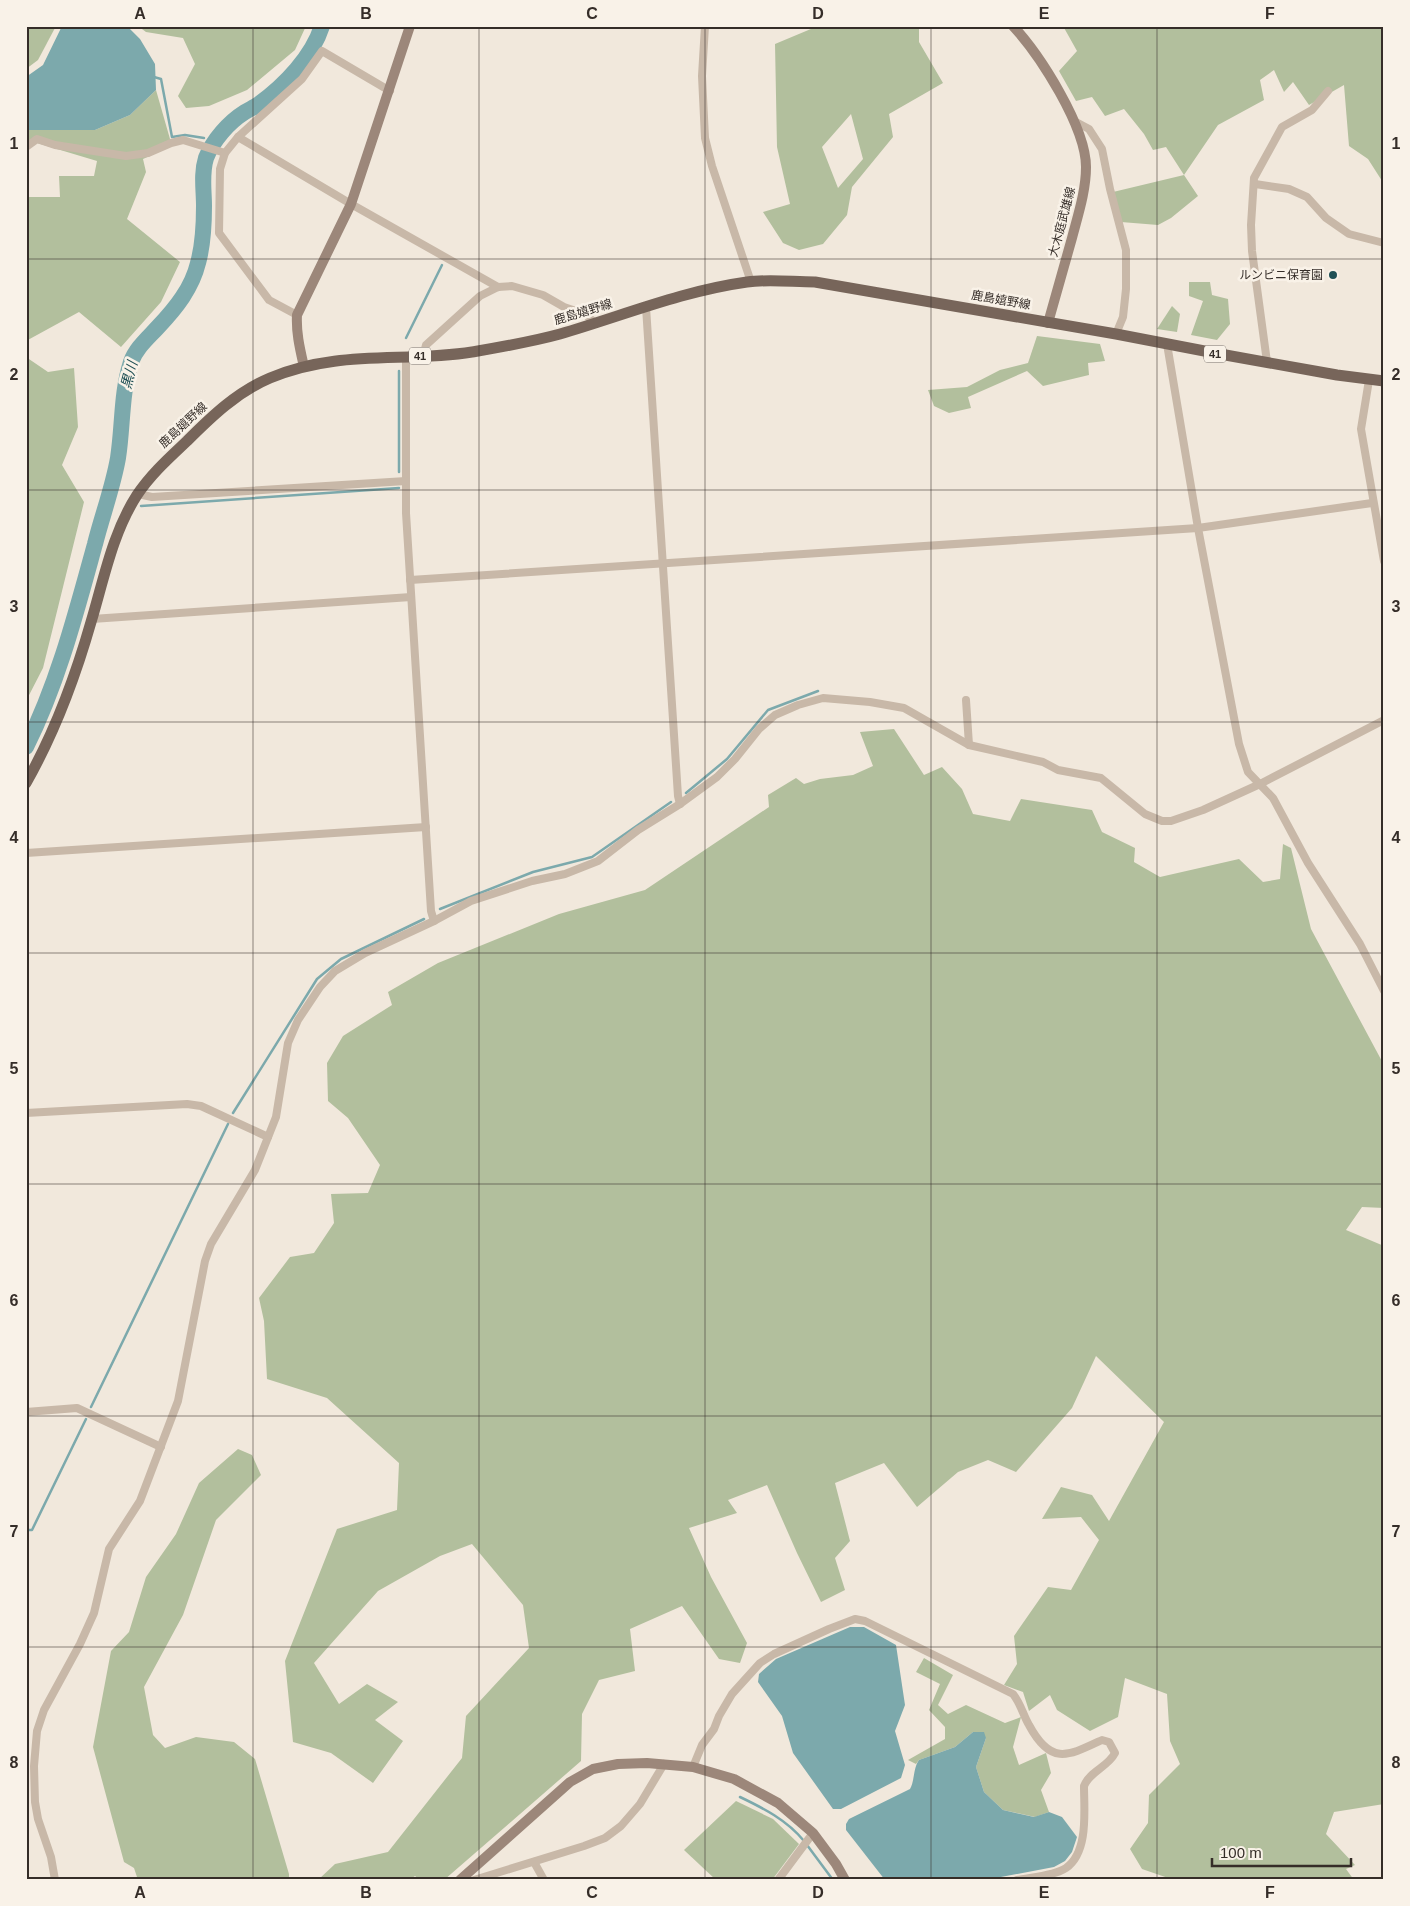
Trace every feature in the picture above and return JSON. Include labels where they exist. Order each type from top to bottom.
[{"type":"main road","name":"鹿島嬉野線","points":[[26,783],[54,729],[73,682],[110,552],[123,517],[138,494],[154,472],[215,413],[270,378],[304,367],[337,360],[469,353],[557,335],[676,297],[716,287],[751,282],[815,282],[1369,380],[1384,381]]},
{"type":"street","points":[[304,367],[296,326],[298,315],[351,204],[410,26]]},
{"type":"street","points":[[705,26],[702,76],[705,138],[712,166],[751,282]]},
{"type":"street","name":"大木庭武雄線","points":[[1014,26],[1038,59],[1074,122],[1082,142],[1086,165],[1084,190],[1048,322]]},
{"type":"street","points":[[298,315],[269,300],[218,233],[220,168],[223,152],[302,78],[322,51],[390,91]]},
{"type":"street","points":[[1267,362],[1252,251],[1251,224],[1254,178],[1282,128],[1312,110],[1328,91]]},
{"type":"street","points":[[1074,122],[1089,129],[1102,149],[1126,250],[1126,288],[1123,317],[1116,334]]},
{"type":"street","points":[[238,137],[351,204],[498,287]]},
{"type":"street","points":[[26,147],[36,140],[55,146],[126,156],[148,153],[183,140],[223,152]]},
{"type":"street","points":[[1255,184],[1289,189],[1307,197],[1326,218],[1349,234],[1384,243]]},
{"type":"street","points":[[422,356],[426,345],[480,296],[498,287],[512,286],[543,295],[564,307],[585,314],[595,323]]},
{"type":"street","points":[[646,307],[680,804]]},
{"type":"street","points":[[1167,344],[1198,528],[1239,744],[1248,772],[1273,798],[1308,863],[1360,944],[1384,991]]},
{"type":"street","points":[[406,356],[406,481],[410,580],[431,911],[434,921]]},
{"type":"street","points":[[1369,380],[1361,429],[1372,503],[1384,561]]},
{"type":"street","points":[[138,494],[152,497],[406,481]]},
{"type":"street","points":[[410,580],[1198,528],[1372,503]]},
{"type":"street","points":[[92,619],[411,597]]},
{"type":"street","points":[[54,1880],[51,1857],[38,1819],[35,1802],[34,1766],[37,1731],[44,1710],[80,1644],[94,1613],[109,1549],[140,1501],[161,1447],[180,1394],[205,1261],[211,1244],[255,1170],[276,1117],[288,1043],[298,1020],[320,987],[335,971],[365,953],[434,921],[471,901],[532,880],[565,874],[598,861],[638,830],[680,804],[718,777],[759,729],[775,715],[798,705],[823,698],[870,702],[904,708],[969,745],[1043,762],[1058,770],[1101,778],[1145,814],[1171,821],[1203,810],[1260,784],[1384,720]]},
{"type":"street","points":[[966,700],[969,745]]},
{"type":"street","points":[[26,853],[426,826]]},
{"type":"street","points":[[26,1113],[187,1104],[201,1106],[268,1136]]},
{"type":"street","points":[[26,1412],[77,1408],[161,1447]]},
{"type":"street","points":[[693,1767],[702,1745],[714,1729],[732,1694],[760,1663],[774,1654],[829,1629],[856,1619],[866,1621],[1013,1694],[1019,1702],[1029,1726],[1046,1749],[1061,1755],[1073,1753],[1102,1740],[1109,1742],[1116,1753],[1112,1760],[1087,1779],[1084,1786],[1084,1834],[1075,1858],[1067,1867],[1057,1872],[1017,1880]]},
{"type":"street","points":[[460,1880],[570,1782],[593,1769],[618,1764],[664,1764],[693,1767],[734,1779],[778,1804],[813,1833],[836,1864],[845,1880]]},
{"type":"street","points":[[474,1880],[605,1838],[621,1826],[640,1804],[664,1764]]},
{"type":"street","points":[[778,1880],[813,1833]]},
{"type":"street","points":[[534,1862],[544,1880]]},
{"type":"green space","points":[[26,26],[56,26],[38,60],[26,69]]},
{"type":"green space","points":[[138,26],[306,26],[295,50],[247,90],[209,106],[186,108],[178,96],[195,64],[183,38],[146,32]]},
{"type":"green space","points":[[818,26],[919,26],[919,42],[943,83],[889,114],[893,137],[852,187],[847,215],[823,244],[799,250],[783,243],[763,212],[790,204],[777,147],[775,44]],"holes":[[[851,114],[863,159],[838,188],[822,147]]]},
{"type":"green space","points":[[1063,26],[1384,26],[1384,184],[1368,159],[1349,146],[1344,85],[1309,105],[1293,82],[1284,92],[1274,70],[1260,80],[1264,100],[1218,125],[1184,175],[1166,147],[1153,150],[1144,134],[1124,109],[1105,116],[1092,97],[1076,101],[1059,71],[1077,51]]},
{"type":"green space","points":[[156,90],[172,146],[143,159],[146,172],[127,219],[180,262],[161,302],[121,347],[79,312],[26,341],[26,197],[60,197],[59,176],[94,176],[97,161],[37,143],[26,143],[26,130],[95,130],[130,115]]},
{"type":"green space","points":[[1184,175],[1198,196],[1171,218],[1158,225],[1121,222],[1113,192]]},
{"type":"green space","points":[[1189,282],[1210,282],[1212,295],[1228,299],[1230,324],[1217,340],[1191,335],[1203,301],[1189,296]]},
{"type":"green space","points":[[1172,306],[1180,314],[1177,332],[1157,329]]},
{"type":"green space","points":[[1037,336],[1100,344],[1105,361],[1088,363],[1089,375],[1043,386],[1027,371],[968,397],[971,408],[949,413],[934,406],[928,390],[967,387],[1000,370],[1028,363]]},
{"type":"green space","points":[[26,357],[48,372],[74,368],[78,427],[62,465],[84,502],[43,668],[26,701]]},
{"type":"green space","points":[[894,729],[924,775],[942,767],[962,789],[973,814],[1010,821],[1021,799],[1092,810],[1102,832],[1135,848],[1134,862],[1160,877],[1239,859],[1263,882],[1280,879],[1283,844],[1291,848],[1311,929],[1384,1065],[1384,1208],[1362,1207],[1346,1230],[1384,1246],[1384,1804],[1334,1812],[1326,1834],[1355,1865],[1346,1869],[1354,1880],[1174,1880],[1142,1869],[1130,1849],[1148,1823],[1149,1795],[1180,1764],[1170,1741],[1167,1694],[1125,1678],[1118,1717],[1090,1731],[1057,1710],[1050,1695],[1029,1711],[1023,1692],[1004,1685],[1017,1664],[1014,1636],[1048,1587],[1071,1590],[1099,1540],[1081,1517],[1042,1519],[1061,1487],[1092,1495],[1109,1521],[1164,1422],[1096,1356],[1072,1408],[1016,1472],[988,1460],[958,1472],[917,1507],[884,1463],[835,1483],[850,1541],[835,1558],[845,1590],[821,1602],[767,1485],[728,1500],[737,1513],[689,1528],[711,1577],[747,1643],[740,1663],[719,1659],[682,1606],[630,1629],[635,1671],[599,1680],[582,1714],[581,1761],[444,1880],[420,1880],[415,1876],[409,1880],[318,1880],[335,1864],[388,1852],[462,1758],[466,1716],[529,1648],[523,1605],[472,1544],[440,1556],[378,1591],[314,1663],[339,1704],[367,1684],[398,1702],[375,1720],[403,1741],[373,1783],[331,1753],[293,1742],[285,1661],[337,1529],[397,1510],[399,1463],[327,1398],[267,1379],[264,1321],[259,1298],[290,1257],[314,1253],[334,1223],[331,1194],[368,1193],[380,1165],[348,1118],[328,1101],[327,1063],[343,1036],[392,1005],[388,992],[438,963],[559,914],[645,890],[769,807],[768,795],[796,778],[804,784],[820,779],[853,775],[873,766],[860,732]]},
{"type":"green space","points":[[238,1449],[252,1455],[261,1475],[216,1520],[183,1615],[144,1687],[153,1735],[165,1748],[196,1737],[234,1742],[255,1759],[289,1874],[289,1880],[138,1880],[134,1868],[124,1862],[93,1747],[111,1651],[129,1632],[146,1577],[176,1534],[199,1483]]},
{"type":"green space","points":[[924,1658],[953,1675],[938,1705],[948,1714],[966,1705],[1005,1723],[1021,1717],[1013,1747],[1019,1765],[1046,1753],[1051,1773],[1041,1790],[1049,1812],[1035,1817],[1003,1810],[984,1792],[976,1767],[986,1738],[973,1732],[955,1747],[919,1760],[916,1764],[908,1760],[945,1739],[945,1727],[929,1710],[940,1684],[916,1672]]},
{"type":"green space","points":[[736,1801],[773,1819],[799,1844],[772,1880],[716,1880],[684,1850]]},
{"type":"water","points":[[62,26],[127,26],[140,39],[155,64],[156,90],[130,115],[95,130],[26,130],[26,77],[43,65]]},
{"type":"water","points":[[850,1627],[864,1627],[896,1645],[905,1705],[895,1731],[905,1765],[901,1778],[841,1809],[833,1809],[793,1753],[782,1716],[758,1682],[759,1674],[776,1659]]},
{"type":"water","points":[[973,1732],[984,1732],[986,1738],[976,1767],[984,1792],[1003,1810],[1034,1817],[1049,1812],[1062,1817],[1077,1837],[1072,1852],[1065,1861],[1054,1867],[985,1880],[885,1880],[846,1830],[846,1824],[849,1819],[910,1789],[919,1760],[955,1747]]},
{"type":"waterway","name":"黒川","points":[[26,747],[57,673],[81,596],[110,491],[120,446],[124,398],[131,362],[139,348],[177,305],[192,281],[200,256],[203,235],[203,176],[206,158],[217,138],[227,126],[269,96],[296,70],[312,49],[322,26]]},
{"type":"waterway","points":[[154,77],[161,79],[172,137],[185,135],[204,138]]},
{"type":"waterway","points":[[406,338],[442,265]]},
{"type":"waterway","points":[[399,371],[399,472]]},
{"type":"waterway","points":[[141,506],[399,488]]},
{"type":"waterway","points":[[686,793],[727,759],[768,710],[818,691]]},
{"type":"waterway","points":[[440,909],[533,872],[592,857],[671,802]]},
{"type":"waterway","points":[[233,1113],[317,979],[341,959],[424,919]]},
{"type":"waterway","points":[[91,1407],[228,1124]]},
{"type":"waterway","points":[[26,1530],[32,1530],[86,1419]]},
{"type":"waterway","points":[[740,1797],[766,1810],[790,1827],[804,1841]]},
{"type":"waterway","points":[[807,1845],[833,1880]]},
{"type":"place","name":"ルンビニ保育園","points":[[1333,275]]}]
